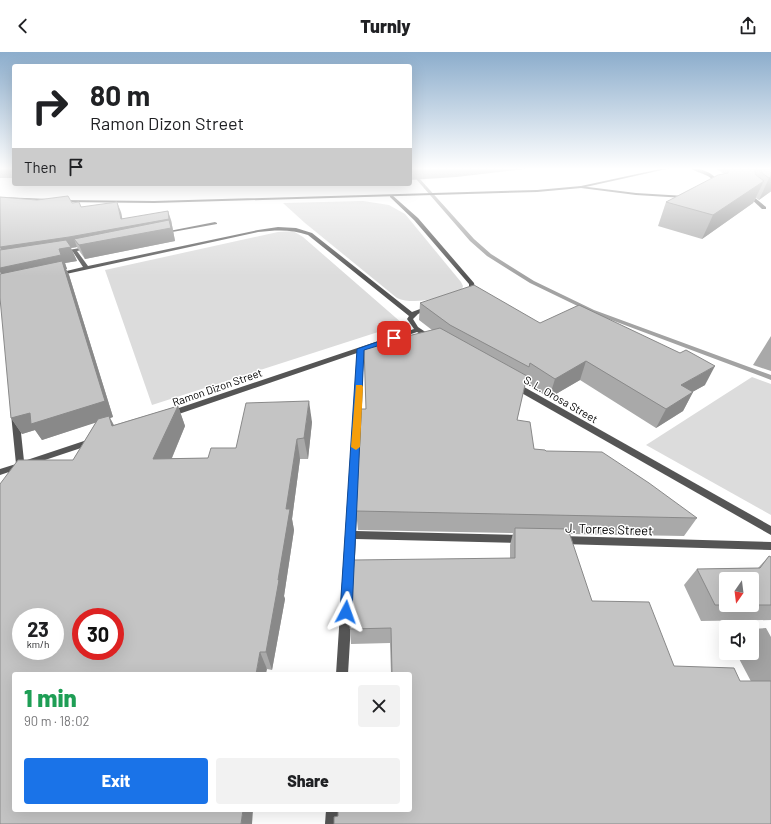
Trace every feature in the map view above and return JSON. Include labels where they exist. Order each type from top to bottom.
[{"type":"street","points":[[400,204],[416,219],[472,284],[470,293],[464,296]]},
{"type":"street","points":[[759,204],[764,208]]},
{"type":"street","points":[[152,235],[215,222]]},
{"type":"street","points":[[50,276],[258,231],[287,227],[310,234],[412,315]]},
{"type":"street","points":[[58,252],[97,245]]},
{"type":"street","points":[[74,250],[87,268]]},
{"type":"street","points":[[412,315],[434,306]]},
{"type":"street","points":[[412,315],[410,319],[411,323],[418,330],[436,341]]},
{"type":"street","name":"Ramon Dizon Street","points":[[164,416],[418,330]]},
{"type":"street","points":[[342,672],[361,349]]},
{"type":"street","name":"S. L. Orosa Street","points":[[504,380],[771,531]]},
{"type":"street","points":[[14,407],[20,466],[16,478]]},
{"type":"street","points":[[0,472],[104,437]]},
{"type":"street","points":[[351,535],[535,540]]},
{"type":"street","name":"J. Torres Street","points":[[551,540],[771,546]]},
{"type":"street","points":[[332,824],[333,812]]},
{"type":"shaded area","points":[[284,204],[389,205],[405,214],[461,282],[463,286],[462,289],[430,300],[412,301],[397,298],[305,223]]},
{"type":"shaded area","points":[[293,231],[303,237],[403,324],[152,405],[105,270],[278,232]]},
{"type":"shaded area","points":[[752,377],[771,384],[771,515],[646,445]]},
{"type":"shaded area","points":[[759,628],[766,628],[771,637],[771,688],[755,689],[740,660],[759,660]]},
{"type":"building","points":[[0,204],[80,204],[81,207],[102,204],[117,204],[121,219],[168,211],[169,219],[69,237],[0,247]]},
{"type":"building","points":[[673,204],[729,204],[713,215]]},
{"type":"building","points":[[169,220],[171,228],[79,245],[74,239]]},
{"type":"building","points":[[66,240],[71,247],[59,249],[61,255],[0,268],[0,250]]},
{"type":"building","points":[[62,261],[105,401],[31,424],[30,413],[11,418],[0,298],[0,274]]},
{"type":"building","points":[[474,285],[540,323],[579,305],[680,353],[686,350],[715,366],[681,385],[693,392],[666,409],[586,361],[555,379],[530,363],[529,367],[450,325],[420,303]]},
{"type":"building","points":[[440,328],[527,376],[517,420],[530,422],[534,449],[546,451],[602,452],[649,483],[697,518],[356,511],[361,409],[366,409],[364,347]]},
{"type":"building","points":[[309,401],[304,438],[297,439],[286,509],[290,509],[266,652],[260,652],[256,672],[12,672],[12,812],[243,812],[241,824],[0,824],[0,484],[18,460],[73,460],[98,419],[109,416],[112,426],[178,406],[153,459],[208,458],[211,448],[236,448],[246,403]]},
{"type":"building","points":[[515,528],[568,529],[592,601],[649,602],[674,666],[734,668],[740,681],[771,681],[771,824],[334,824],[334,817],[338,816],[338,812],[412,812],[412,672],[392,672],[391,628],[350,629],[354,560],[515,558]]},
{"type":"building","points":[[769,556],[771,557],[771,605],[759,605],[759,572],[719,572],[719,605],[715,605],[697,569],[760,568]]},
{"type":"waterway","points":[[441,204],[472,240],[489,255],[532,282],[592,311],[771,378]]},
{"type":"slow traffic","points":[[356,447],[359,387]]},
{"type":"route","points":[[346,612],[361,349],[394,338]]}]
